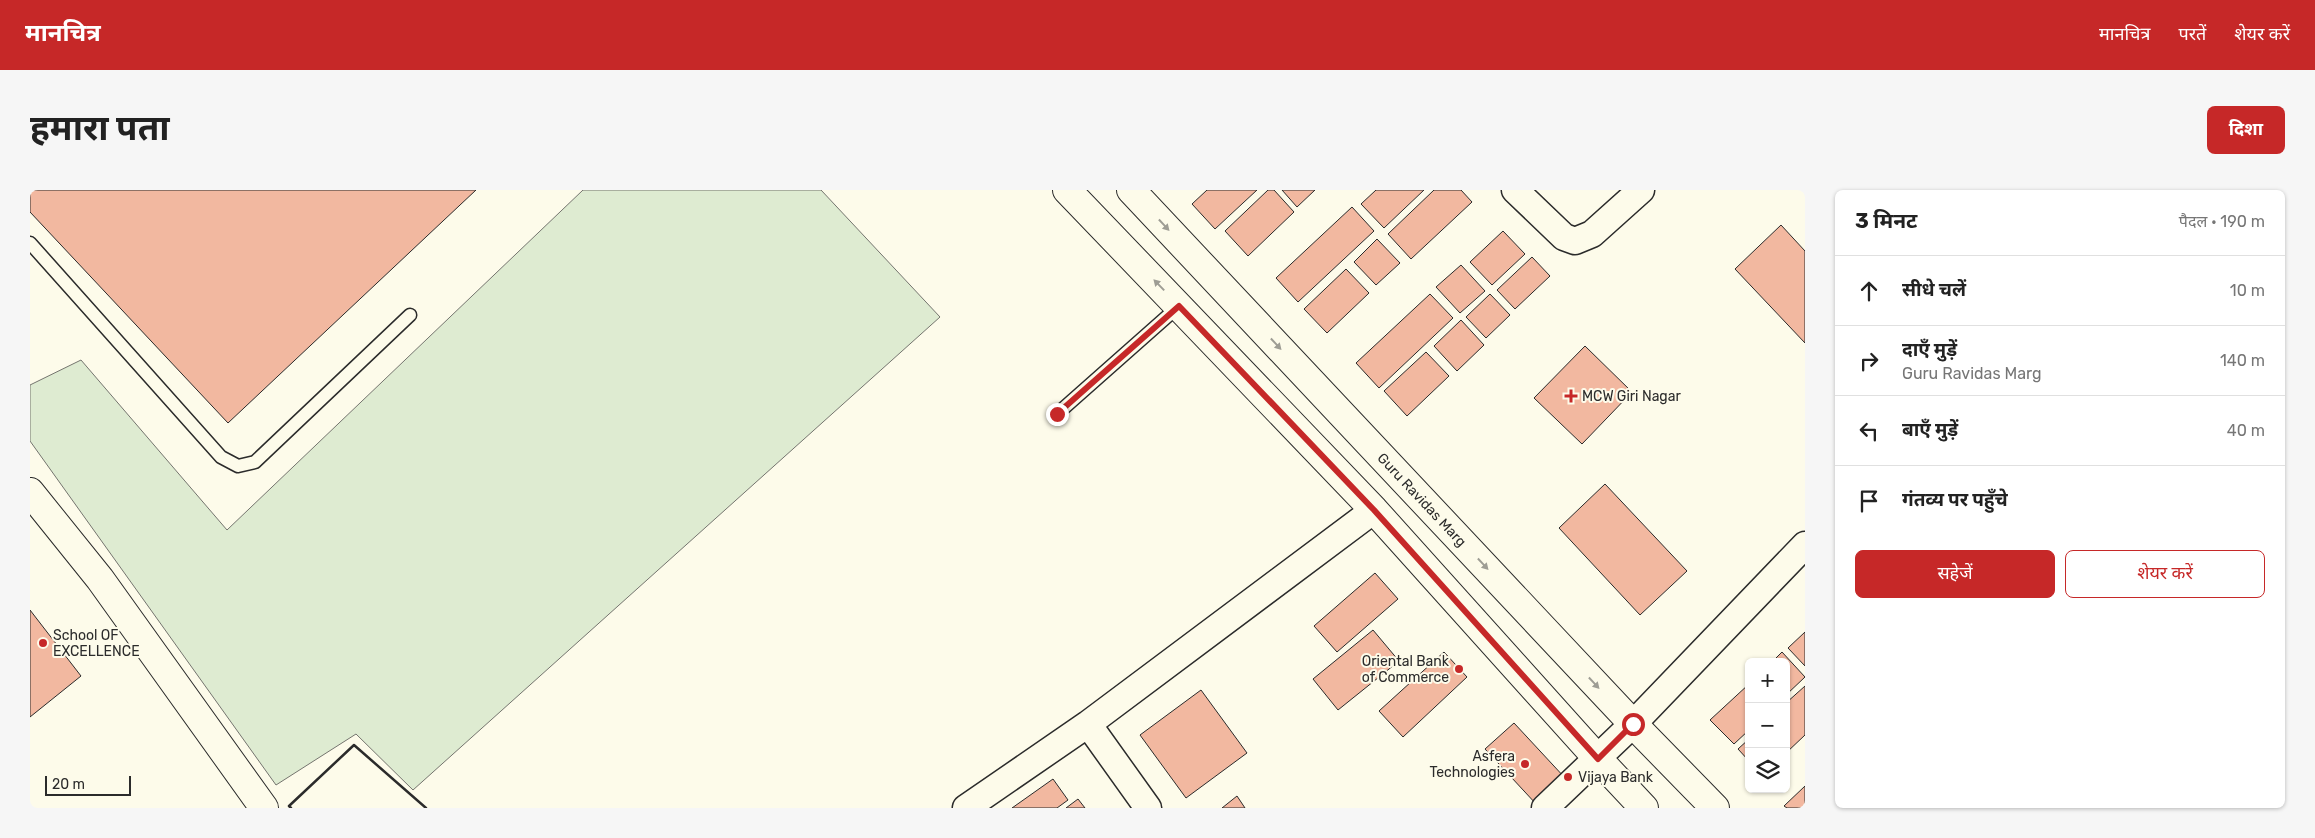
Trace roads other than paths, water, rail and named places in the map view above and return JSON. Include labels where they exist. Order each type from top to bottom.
[{"type":"main road","points":[[1067,190],[1374,510],[1644,808]]},
{"type":"main road","name":"Guru Ravidas Marg","points":[[1131,190],[1633,724],[1715,808]]},
{"type":"main road","points":[[30,492],[100,579],[264,808]]},
{"type":"street","points":[[1515,190],[1564,237],[1575,241],[1592,234],[1641,190]]},
{"type":"street","points":[[970,807],[1088,724],[1374,510]]},
{"type":"street","points":[[1545,808],[1633,724],[1805,545]]},
{"type":"street","points":[[1088,724],[1148,808]]},
{"type":"lane","points":[[30,243],[220,457],[238,466],[255,462],[410,315]]},
{"type":"lane","points":[[1057,414],[1179,306]]},
{"type":"place","name":"MCW Giri Nagar","points":[[1571,396]]},
{"type":"place","name":"School OF EXCELLENCE","points":[[43,643]]},
{"type":"place","name":"Oriental Bank of Commerce","points":[[1459,669]]},
{"type":"place","name":"Asfera Technologies","points":[[1525,764]]},
{"type":"place","name":"Vijaya Bank","points":[[1568,777]]}]
